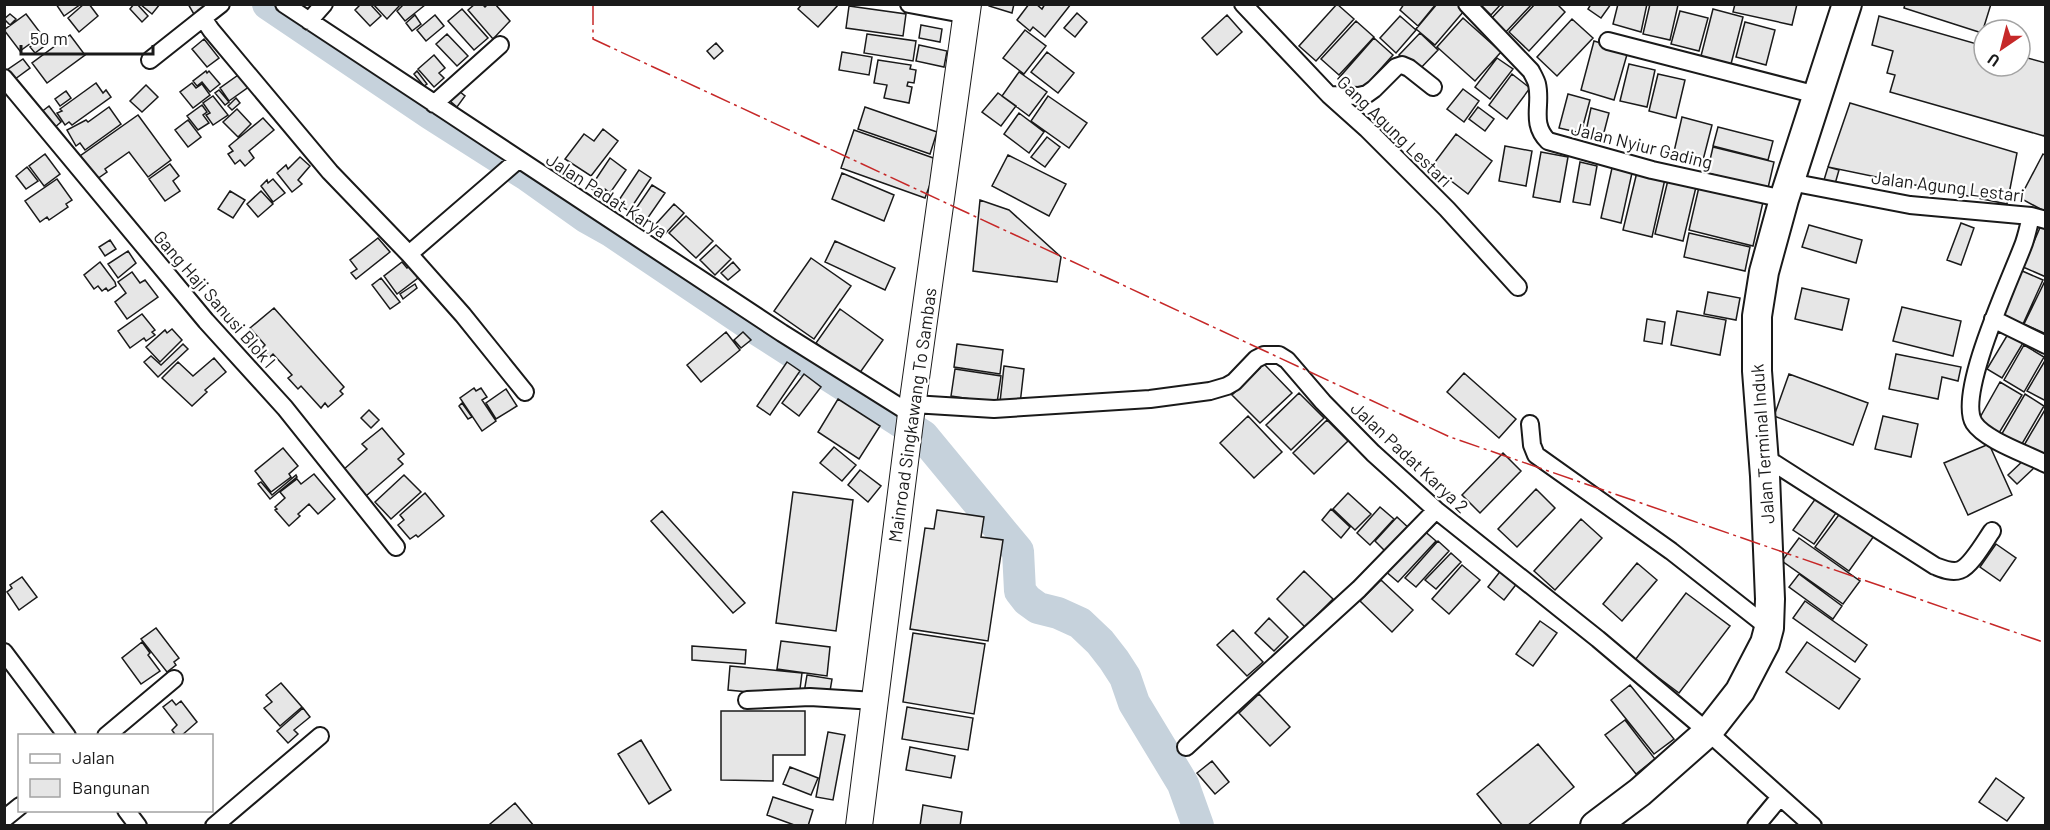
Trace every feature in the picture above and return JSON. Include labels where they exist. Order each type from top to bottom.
[{"type":"highway","name":"Jalan Terminal Induk","points":[[1595,825],[1640,792],[1708,732],[1740,691],[1759,656],[1769,628],[1770,599],[1757,371],[1757,316],[1764,272],[1787,190],[1847,4]]},
{"type":"main road","name":"Mainroad Singkawang To Sambas","points":[[859,825],[910,418],[968,10]]},
{"type":"street","points":[[150,60],[221,4]]},
{"type":"street","name":"Jalan Padat Karya","points":[[284,4],[910,418]]},
{"type":"street","points":[[309,21],[324,4]]},
{"type":"street","points":[[909,4],[968,10]]},
{"type":"street","name":"Gang Agung Lestari","points":[[1244,4],[1329,95],[1367,129],[1447,209],[1518,287]]},
{"type":"street","name":"Jalan Nyiur Gading","points":[[1467,4],[1531,71],[1537,83],[1539,128],[1548,141],[1652,170],[1787,190]]},
{"type":"street","points":[[203,18],[236,62],[330,172],[409,254],[463,315],[525,392]]},
{"type":"street","points":[[1608,41],[1817,95]]},
{"type":"street","points":[[434,104],[500,45]]},
{"type":"street","points":[[1329,95],[1367,94],[1396,67],[1402,65],[1433,87]]},
{"type":"street","name":"Gang Haji Sanusi Blok I","points":[[4,78],[206,321],[285,408],[396,547]]},
{"type":"street","points":[[409,254],[518,160]]},
{"type":"street","name":"Jalan Agung Lestari","points":[[1787,190],[2038,218]]},
{"type":"street","points":[[2038,218],[2024,242],[1993,319],[1973,383],[1971,417],[1975,425],[1987,435],[2046,464]]},
{"type":"street","points":[[1993,319],[2046,345]]},
{"type":"street","name":"Jalan Padat Karya 2","points":[[910,418],[1150,399],[1210,391],[1234,382],[1256,359],[1264,355],[1280,355],[1359,438],[1436,510],[1598,639],[1813,825]]},
{"type":"street","points":[[1530,424],[1532,445],[1536,455],[1671,551],[1769,628]]},
{"type":"street","points":[[1763,456],[1943,569],[1961,570],[1968,565],[1992,531]]},
{"type":"street","points":[[1186,747],[1359,589],[1436,510]]},
{"type":"street","points":[[6,655],[66,734]]},
{"type":"street","points":[[107,734],[174,679]]},
{"type":"street","points":[[747,700],[810,697],[875,701]]},
{"type":"street","points":[[214,825],[320,736]]},
{"type":"street","points":[[1756,825],[1780,797]]},
{"type":"street","points":[[4,819],[18,808]]},
{"type":"street","points":[[128,812],[138,825]]},
{"type":"building","points":[[56,4],[81,4],[64,16]]},
{"type":"building","points":[[84,4],[89,4],[98,16],[79,32],[68,18]]},
{"type":"building","points":[[137,4],[148,16],[142,22],[130,9]]},
{"type":"building","points":[[140,4],[160,4],[152,14]]},
{"type":"building","points":[[188,4],[213,4],[195,16]]},
{"type":"building","points":[[361,4],[370,4],[381,16],[370,26],[355,10]]},
{"type":"building","points":[[373,4],[401,4],[387,19]]},
{"type":"building","points":[[404,4],[425,5],[405,21],[397,11]]},
{"type":"building","points":[[475,4],[482,4],[485,7],[488,4],[495,4],[510,21],[493,39],[468,10]]},
{"type":"building","points":[[802,4],[839,4],[818,27],[798,9]]},
{"type":"building","points":[[989,4],[1014,4],[1012,13],[989,6]]},
{"type":"building","points":[[1029,4],[1036,4],[1042,9],[1045,4],[1071,4],[1045,37],[1033,27],[1030,31],[1017,20]]},
{"type":"building","points":[[1337,4],[1354,19],[1316,61],[1299,46]]},
{"type":"building","points":[[1404,4],[1436,4],[1418,26],[1400,10]]},
{"type":"building","points":[[1437,4],[1457,4],[1464,11],[1435,45],[1416,29]]},
{"type":"building","points":[[1480,4],[1501,4],[1491,15]]},
{"type":"building","points":[[1505,4],[1532,4],[1504,34],[1489,21]]},
{"type":"building","points":[[1535,4],[1557,4],[1565,12],[1529,51],[1509,32]]},
{"type":"building","points":[[1591,4],[1611,4],[1601,18],[1588,9]]},
{"type":"building","points":[[1618,4],[1647,4],[1641,32],[1613,24]]},
{"type":"building","points":[[1650,4],[1678,5],[1670,40],[1643,34]]},
{"type":"building","points":[[1735,4],[1797,4],[1792,25],[1733,12]]},
{"type":"building","points":[[1905,4],[1991,4],[1987,18],[1972,18],[1972,30],[1904,8]]},
{"type":"building","points":[[849,6],[906,14],[903,36],[846,28]]},
{"type":"building","points":[[462,9],[488,38],[474,50],[448,21]]},
{"type":"building","points":[[1713,9],[1743,17],[1731,64],[1701,56]]},
{"type":"building","points":[[1680,11],[1708,18],[1699,51],[1671,44]]},
{"type":"building","points":[[1077,13],[1087,22],[1075,37],[1064,28]]},
{"type":"building","points":[[10,14],[16,19],[10,25],[4,19]]},
{"type":"building","points":[[26,14],[42,35],[20,51],[4,30]]},
{"type":"building","points":[[415,15],[421,24],[412,31],[406,23]]},
{"type":"building","points":[[435,15],[444,26],[426,41],[417,30]]},
{"type":"building","points":[[1227,15],[1242,32],[1217,55],[1202,38]]},
{"type":"building","points":[[1400,16],[1416,30],[1396,53],[1380,38]]},
{"type":"building","points":[[1879,16],[1972,43],[1972,78],[2032,78],[2032,59],[2046,63],[2046,130],[2044,136],[1890,92],[1895,75],[1887,73],[1893,51],[1872,45]]},
{"type":"building","points":[[1463,18],[1501,52],[1475,81],[1437,47]]},
{"type":"building","points":[[1572,19],[1593,38],[1557,76],[1537,57]]},
{"type":"building","points":[[1356,21],[1374,37],[1339,75],[1321,59]]},
{"type":"building","points":[[1745,22],[1775,30],[1766,65],[1736,57]]},
{"type":"building","points":[[921,25],[942,29],[940,42],[919,38]]},
{"type":"building","points":[[1025,30],[1046,46],[1024,74],[1003,58]]},
{"type":"building","points":[[1420,33],[1438,50],[1417,72],[1399,55]]},
{"type":"building","points":[[447,34],[468,56],[457,66],[436,44]]},
{"type":"building","points":[[867,34],[916,41],[913,61],[864,53]]},
{"type":"building","points":[[70,35],[85,55],[47,83],[32,63]]},
{"type":"building","points":[[42,38],[47,44],[35,53],[30,47]]},
{"type":"building","points":[[1374,38],[1393,55],[1357,95],[1338,79]]},
{"type":"building","points":[[204,39],[219,58],[207,67],[192,49]]},
{"type":"building","points":[[1594,41],[1628,51],[1614,100],[1581,90]]},
{"type":"building","points":[[716,43],[723,51],[714,59],[707,51]]},
{"type":"building","points":[[919,45],[947,51],[944,67],[916,61]]},
{"type":"building","points":[[842,52],[872,57],[869,75],[839,70]]},
{"type":"building","points":[[1047,52],[1074,73],[1058,93],[1031,72]]},
{"type":"building","points":[[434,55],[445,68],[439,73],[444,78],[434,87],[418,69]]},
{"type":"building","points":[[1497,58],[1513,69],[1490,99],[1475,87]]},
{"type":"building","points":[[23,59],[30,68],[11,82],[4,72]]},
{"type":"building","points":[[878,60],[911,65],[910,69],[916,70],[914,83],[908,82],[907,86],[912,87],[909,103],[884,98],[887,85],[874,83]]},
{"type":"building","points":[[1629,64],[1655,70],[1647,107],[1620,101]]},
{"type":"building","points":[[206,71],[207,73],[209,71],[220,84],[210,92],[202,82],[197,86],[193,81]]},
{"type":"building","points":[[417,71],[427,84],[424,86],[414,74]]},
{"type":"building","points":[[1019,72],[1047,92],[1029,116],[1002,96]]},
{"type":"building","points":[[241,73],[250,86],[229,101],[220,88]]},
{"type":"building","points":[[1512,74],[1530,88],[1507,119],[1489,105]]},
{"type":"building","points":[[1658,74],[1685,80],[1676,118],[1649,111]]},
{"type":"building","points":[[96,83],[103,93],[106,90],[111,97],[72,125],[69,122],[65,125],[57,113]]},
{"type":"building","points":[[192,83],[196,88],[202,84],[210,95],[193,108],[180,92]]},
{"type":"building","points":[[146,85],[158,97],[142,112],[130,101]]},
{"type":"building","points":[[1463,89],[1479,101],[1464,122],[1447,109]]},
{"type":"building","points":[[219,90],[229,102],[225,105],[215,93]]},
{"type":"building","points":[[66,91],[71,98],[60,106],[55,99]]},
{"type":"building","points":[[459,91],[465,96],[457,107],[450,101]]},
{"type":"building","points":[[998,93],[1016,106],[1001,126],[982,112]]},
{"type":"building","points":[[1568,94],[1590,100],[1581,133],[1559,128]]},
{"type":"building","points":[[213,96],[228,115],[213,125],[206,115],[210,113],[203,103]]},
{"type":"building","points":[[1048,96],[1087,123],[1069,148],[1031,121]]},
{"type":"building","points":[[236,98],[240,103],[232,110],[228,106]]},
{"type":"building","points":[[1850,103],[2017,153],[2007,204],[1828,167]]},
{"type":"building","points":[[202,105],[207,112],[203,115],[209,123],[198,130],[187,116]]},
{"type":"building","points":[[49,106],[61,122],[53,129],[40,113]]},
{"type":"building","points":[[109,107],[121,124],[85,150],[80,143],[76,146],[67,130],[86,120],[88,122]]},
{"type":"building","points":[[865,107],[937,132],[930,154],[858,129]]},
{"type":"building","points":[[1478,107],[1494,119],[1485,131],[1469,119]]},
{"type":"building","points":[[1591,108],[1609,113],[1602,140],[1585,136]]},
{"type":"building","points":[[237,109],[251,124],[238,137],[223,122]]},
{"type":"building","points":[[1019,113],[1044,132],[1029,153],[1004,134]]},
{"type":"building","points":[[138,115],[171,160],[148,177],[129,152],[105,169],[107,172],[97,179],[80,156]]},
{"type":"building","points":[[1682,117],[1712,125],[1702,164],[1673,156]]},
{"type":"building","points":[[263,118],[274,130],[249,151],[254,158],[245,166],[240,160],[235,164],[228,154],[233,151],[229,146]]},
{"type":"building","points":[[188,120],[201,137],[188,147],[175,130]]},
{"type":"building","points":[[1718,127],[1773,141],[1768,160],[1713,146]]},
{"type":"building","points":[[603,129],[618,141],[591,176],[565,159],[584,134],[594,141]]},
{"type":"building","points":[[854,130],[939,160],[925,198],[841,168]]},
{"type":"building","points":[[1456,134],[1492,161],[1468,194],[1432,166]]},
{"type":"building","points":[[1047,137],[1060,147],[1045,167],[1031,157]]},
{"type":"building","points":[[1505,146],[1532,151],[1526,186],[1499,181]]},
{"type":"building","points":[[1713,147],[1774,162],[1768,188],[1707,173]]},
{"type":"building","points":[[1541,152],[1568,157],[1560,202],[1533,197]]},
{"type":"building","points":[[45,154],[60,174],[44,186],[29,166]]},
{"type":"building","points":[[2043,154],[2046,156],[2046,212],[2020,198]]},
{"type":"building","points":[[1008,155],[1066,184],[1049,216],[992,186]]},
{"type":"building","points":[[300,157],[310,166],[298,180],[302,184],[292,192],[277,173],[286,165],[288,169]]},
{"type":"building","points":[[610,158],[626,170],[610,193],[605,189],[601,195],[592,189]]},
{"type":"building","points":[[1580,162],[1597,166],[1590,205],[1573,202]]},
{"type":"building","points":[[170,164],[179,176],[173,181],[180,191],[165,201],[149,179]]},
{"type":"building","points":[[27,167],[38,181],[26,189],[16,176]]},
{"type":"building","points":[[1828,167],[1839,170],[1835,184],[1824,180]]},
{"type":"building","points":[[1612,168],[1632,173],[1621,223],[1601,218]]},
{"type":"building","points":[[639,170],[651,178],[629,211],[617,203]]},
{"type":"building","points":[[1637,172],[1665,179],[1652,237],[1623,230]]},
{"type":"building","points":[[842,173],[894,195],[884,221],[832,199]]},
{"type":"building","points":[[57,179],[72,200],[66,204],[68,207],[49,220],[47,217],[40,222],[25,201]]},
{"type":"building","points":[[273,179],[285,193],[273,202],[261,186],[267,180],[268,183]]},
{"type":"building","points":[[1668,180],[1696,187],[1683,241],[1655,234]]},
{"type":"building","points":[[652,185],[665,193],[645,222],[633,213]]},
{"type":"building","points":[[1699,187],[1763,202],[1753,246],[1689,230]]},
{"type":"building","points":[[230,191],[245,200],[233,218],[218,209]]},
{"type":"building","points":[[261,191],[273,204],[258,217],[247,204]]},
{"type":"building","points":[[980,200],[1009,210],[1061,257],[1057,282],[973,271]]},
{"type":"building","points":[[674,204],[684,213],[665,234],[655,225]]},
{"type":"building","points":[[686,216],[713,241],[696,258],[669,233]]},
{"type":"building","points":[[1961,223],[1974,228],[1961,265],[1947,260]]},
{"type":"building","points":[[2042,223],[2046,225],[2046,277],[2023,267]]},
{"type":"building","points":[[1809,225],[1862,240],[1856,263],[1802,247]]},
{"type":"building","points":[[1689,233],[1750,247],[1745,271],[1684,257]]},
{"type":"building","points":[[378,238],[390,252],[356,279],[351,273],[357,269],[350,260]]},
{"type":"building","points":[[110,240],[116,249],[105,256],[99,247]]},
{"type":"building","points":[[835,241],[895,268],[885,290],[825,262]]},
{"type":"building","points":[[716,245],[731,259],[715,275],[700,260]]},
{"type":"building","points":[[128,251],[136,263],[118,278],[108,264]]},
{"type":"building","points":[[811,258],[851,286],[814,339],[774,311]]},
{"type":"building","points":[[100,262],[115,282],[116,286],[108,291],[106,288],[102,291],[98,286],[94,289],[84,275]]},
{"type":"building","points":[[402,262],[407,268],[410,266],[418,278],[397,294],[384,276]]},
{"type":"building","points":[[733,262],[740,270],[728,280],[721,273]]},
{"type":"building","points":[[2020,270],[2043,280],[2023,324],[1999,314]]},
{"type":"building","points":[[132,272],[140,283],[145,280],[158,297],[127,319],[115,302],[126,293],[118,282]]},
{"type":"building","points":[[381,278],[400,302],[390,309],[372,285]]},
{"type":"building","points":[[2044,283],[2046,284],[2046,334],[2024,324]]},
{"type":"building","points":[[415,284],[417,288],[403,299],[400,294]]},
{"type":"building","points":[[1802,288],[1849,299],[1842,330],[1795,319]]},
{"type":"building","points":[[1708,292],[1740,298],[1736,320],[1704,314]]},
{"type":"building","points":[[1902,307],[1961,321],[1953,356],[1893,341]]},
{"type":"building","points":[[274,308],[344,387],[340,391],[343,394],[328,407],[325,403],[321,408],[301,386],[298,389],[288,378],[292,375],[273,354],[270,357],[262,348],[265,345],[250,328]]},
{"type":"building","points":[[840,309],[883,340],[859,374],[816,343]]},
{"type":"building","points":[[1677,311],[1726,320],[1720,355],[1671,345]]},
{"type":"building","points":[[142,314],[155,330],[152,332],[155,335],[146,341],[144,338],[130,348],[118,331]]},
{"type":"building","points":[[1647,319],[1665,322],[1662,344],[1644,341]]},
{"type":"building","points":[[172,329],[182,340],[160,362],[146,347],[165,330],[167,333]]},
{"type":"building","points":[[726,332],[740,350],[701,382],[687,365]]},
{"type":"building","points":[[743,332],[751,340],[741,348],[734,340]]},
{"type":"building","points":[[2008,334],[2023,343],[2002,378],[1987,369]]},
{"type":"building","points":[[183,344],[188,349],[158,377],[144,362],[151,356],[161,365]]},
{"type":"building","points":[[957,344],[1003,350],[1000,374],[954,367]]},
{"type":"building","points":[[2024,345],[2044,357],[2024,392],[2004,380]]},
{"type":"building","points":[[1896,354],[1961,367],[1958,381],[1942,377],[1938,399],[1889,389]]},
{"type":"building","points":[[214,358],[226,372],[205,390],[207,392],[192,406],[162,378],[178,362],[193,376]]},
{"type":"building","points":[[2046,359],[2046,401],[2027,391]]},
{"type":"building","points":[[787,362],[800,371],[770,415],[757,406]]},
{"type":"building","points":[[1264,364],[1292,393],[1260,423],[1232,395]]},
{"type":"building","points":[[1004,366],[1024,369],[1020,404],[1000,402]]},
{"type":"building","points":[[955,369],[1001,376],[997,403],[951,396]]},
{"type":"building","points":[[1464,373],[1516,419],[1499,438],[1447,392]]},
{"type":"building","points":[[804,374],[821,387],[799,416],[782,403]]},
{"type":"building","points":[[1789,374],[1868,403],[1853,445],[1774,416]]},
{"type":"building","points":[[2000,382],[2022,395],[1999,433],[1978,421]]},
{"type":"building","points":[[474,388],[476,391],[481,388],[487,397],[482,400],[496,421],[482,431],[460,398]]},
{"type":"building","points":[[506,389],[517,406],[496,419],[486,403]]},
{"type":"building","points":[[1299,393],[1324,418],[1291,450],[1266,425]]},
{"type":"building","points":[[2025,394],[2044,406],[2019,449],[2000,437]]},
{"type":"building","points":[[838,399],[880,426],[859,459],[818,432]]},
{"type":"building","points":[[462,403],[472,417],[468,419],[459,406]]},
{"type":"building","points":[[2046,408],[2046,458],[2023,447]]},
{"type":"building","points":[[369,410],[379,420],[371,428],[361,418]]},
{"type":"building","points":[[1248,416],[1282,452],[1254,478],[1220,443]]},
{"type":"building","points":[[1883,416],[1918,424],[1911,457],[1875,449]]},
{"type":"building","points":[[1327,420],[1348,441],[1314,474],[1293,453]]},
{"type":"building","points":[[382,428],[404,454],[398,459],[403,464],[366,496],[343,470],[367,449],[362,444]]},
{"type":"building","points":[[1989,444],[2012,495],[1968,515],[1944,463]]},
{"type":"building","points":[[834,447],[856,465],[842,481],[820,463]]},
{"type":"building","points":[[283,448],[298,466],[289,474],[291,477],[271,492],[255,471]]},
{"type":"building","points":[[1503,453],[1521,471],[1480,513],[1462,495]]},
{"type":"building","points":[[2026,458],[2035,467],[2017,484],[2008,475]]},
{"type":"building","points":[[860,470],[881,486],[868,502],[848,485]]},
{"type":"building","points":[[314,474],[335,499],[318,514],[309,504],[289,526],[275,510],[277,509],[275,507],[285,498],[280,492],[297,479],[301,484]]},
{"type":"building","points":[[296,475],[297,477],[270,499],[258,484],[261,482],[272,495]]},
{"type":"building","points":[[404,475],[421,492],[391,519],[375,502]]},
{"type":"building","points":[[1536,489],[1555,508],[1517,547],[1498,529]]},
{"type":"building","points":[[793,492],[853,500],[836,631],[776,623]]},
{"type":"building","points":[[425,493],[444,516],[418,537],[416,535],[410,539],[398,525],[404,520],[400,515]]},
{"type":"building","points":[[1348,493],[1371,514],[1355,530],[1333,509]]},
{"type":"building","points":[[1816,498],[1836,513],[1814,544],[1793,530]]},
{"type":"building","points":[[1380,507],[1394,519],[1370,545],[1357,533]]},
{"type":"building","points":[[1331,509],[1350,527],[1341,538],[1322,520]]},
{"type":"building","points":[[937,510],[984,517],[981,537],[1003,540],[988,641],[910,629],[925,528],[934,529]]},
{"type":"building","points":[[662,511],[745,603],[733,613],[651,521]]},
{"type":"building","points":[[1841,512],[1874,536],[1849,571],[1815,547]]},
{"type":"building","points":[[1397,517],[1412,531],[1389,555],[1375,541]]},
{"type":"building","points":[[1581,519],[1602,538],[1555,590],[1534,571]]},
{"type":"building","points":[[1422,529],[1436,541],[1398,582],[1384,570]]},
{"type":"building","points":[[1799,538],[1860,581],[1843,604],[1782,561]]},
{"type":"building","points":[[1438,541],[1449,551],[1416,587],[1405,578]]},
{"type":"building","points":[[1996,544],[2016,558],[2000,581],[1980,567]]},
{"type":"building","points":[[1451,553],[1461,562],[1436,589],[1425,580]]},
{"type":"building","points":[[1637,563],[1657,580],[1622,621],[1603,604]]},
{"type":"building","points":[[1462,565],[1480,580],[1449,614],[1432,599]]},
{"type":"building","points":[[1502,569],[1518,582],[1504,600],[1488,587]]},
{"type":"building","points":[[1304,571],[1333,599],[1305,627],[1277,599]]},
{"type":"building","points":[[1799,574],[1842,606],[1833,619],[1789,587]]},
{"type":"building","points":[[22,577],[37,597],[19,610],[7,592],[12,588],[10,585]]},
{"type":"building","points":[[1381,580],[1413,610],[1392,632],[1360,601]]},
{"type":"building","points":[[1686,593],[1730,626],[1679,693],[1635,660]]},
{"type":"building","points":[[1805,601],[1867,645],[1855,662],[1793,618]]},
{"type":"building","points":[[1269,618],[1288,637],[1274,651],[1255,633]]},
{"type":"building","points":[[1540,621],[1557,633],[1533,666],[1516,654]]},
{"type":"building","points":[[156,628],[179,658],[174,662],[176,665],[167,672],[141,639]]},
{"type":"building","points":[[1233,630],[1263,662],[1247,676],[1217,645]]},
{"type":"building","points":[[913,633],[985,644],[974,714],[903,702]]},
{"type":"building","points":[[781,641],[830,647],[827,676],[777,669]]},
{"type":"building","points":[[142,642],[160,671],[141,684],[122,658]]},
{"type":"building","points":[[1807,642],[1860,679],[1839,709],[1786,672]]},
{"type":"building","points":[[692,646],[746,650],[745,664],[692,660]]},
{"type":"building","points":[[730,666],[802,673],[799,697],[728,690]]},
{"type":"building","points":[[807,675],[832,679],[829,697],[804,693]]},
{"type":"building","points":[[281,683],[302,707],[280,726],[264,708],[272,702],[266,695]]},
{"type":"building","points":[[1630,685],[1674,739],[1654,754],[1611,700]]},
{"type":"building","points":[[1259,694],[1290,727],[1270,746],[1239,713]]},
{"type":"building","points":[[172,700],[176,705],[181,701],[197,722],[183,734],[175,734],[172,730],[177,725],[163,707]]},
{"type":"building","points":[[907,707],[973,718],[968,750],[902,739]]},
{"type":"building","points":[[303,708],[310,717],[294,730],[298,734],[288,743],[277,731]]},
{"type":"building","points":[[721,711],[805,711],[805,755],[773,755],[773,781],[721,780]]},
{"type":"building","points":[[1625,720],[1655,759],[1636,774],[1605,735]]},
{"type":"building","points":[[828,732],[845,735],[833,800],[816,797]]},
{"type":"building","points":[[641,740],[671,790],[649,804],[618,754]]},
{"type":"building","points":[[1538,744],[1574,787],[1527,826],[1503,826],[1477,794]]},
{"type":"building","points":[[910,747],[955,756],[951,778],[906,770]]},
{"type":"building","points":[[1212,761],[1229,782],[1215,794],[1197,773]]},
{"type":"building","points":[[790,767],[818,778],[811,795],[783,784]]},
{"type":"building","points":[[1996,778],[2024,798],[2007,821],[1979,802]]},
{"type":"building","points":[[773,797],[813,810],[808,826],[797,826],[767,815]]},
{"type":"building","points":[[515,803],[534,826],[492,826],[490,824]]},
{"type":"building","points":[[923,805],[962,812],[960,826],[920,826]]},
{"type":"waterway","points":[[268,4],[431,114],[527,175],[586,217],[611,231],[758,330],[923,436],[1018,551],[1020,591],[1027,600],[1038,608],[1058,613],[1080,623],[1100,642],[1114,660],[1125,677],[1134,703],[1183,784],[1198,826]]},
{"type":"power","points":[[593,4],[593,39],[1450,437],[2046,643]]}]
